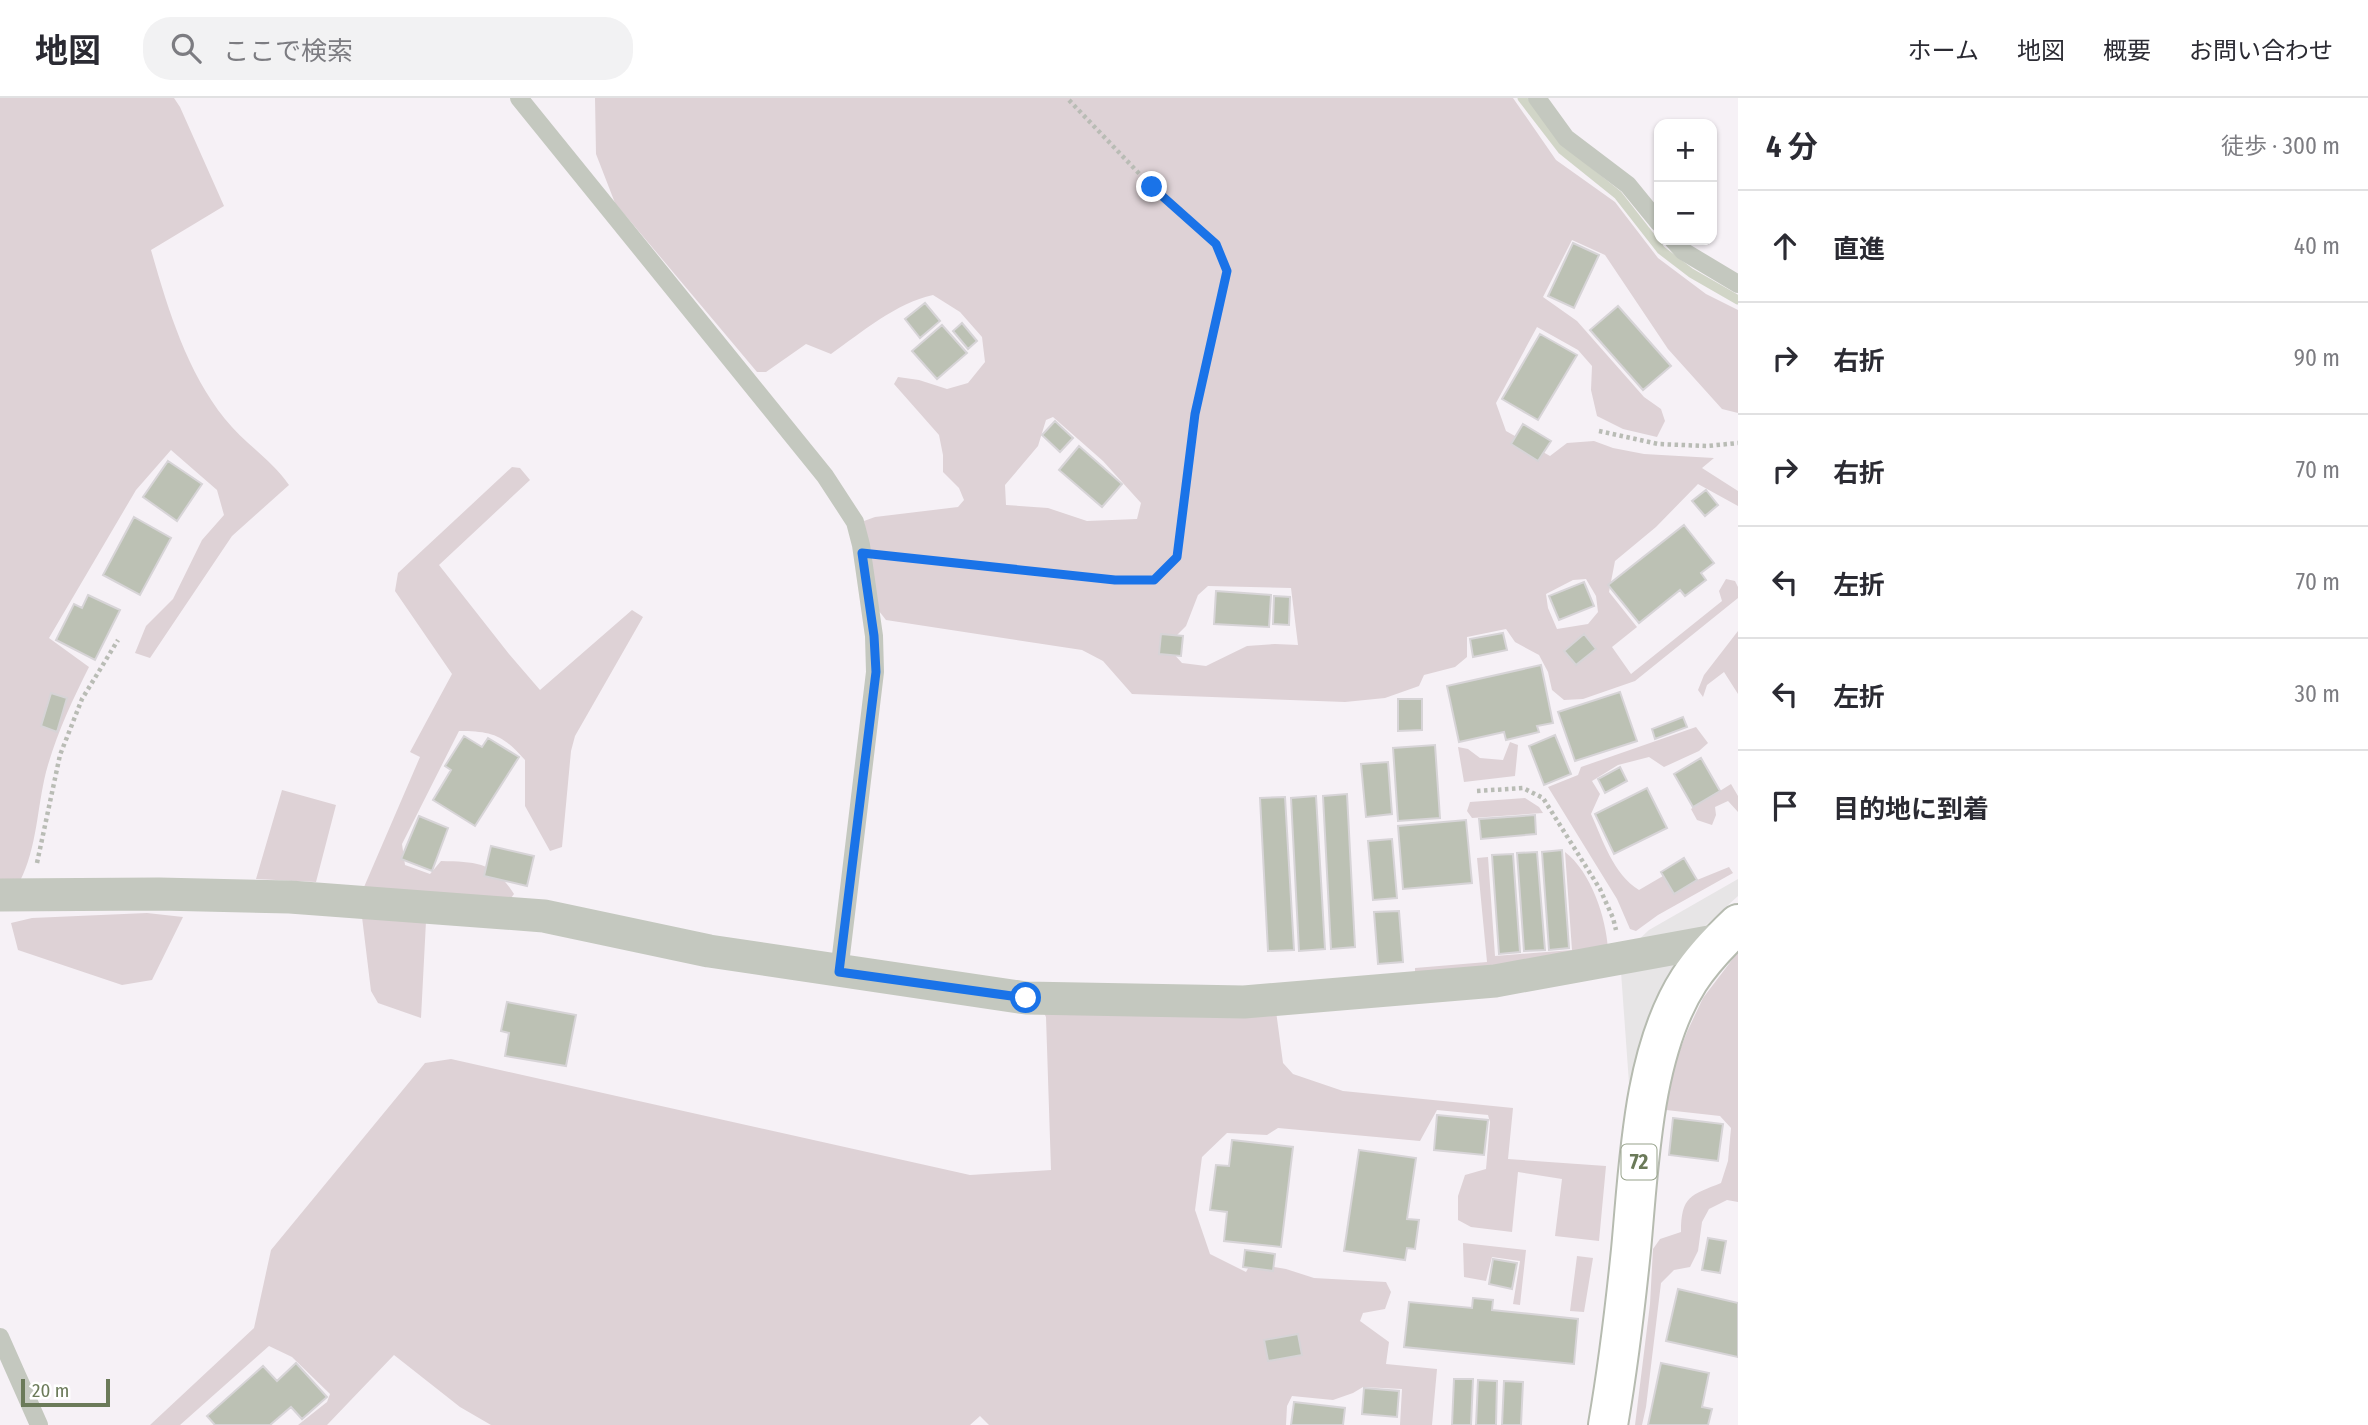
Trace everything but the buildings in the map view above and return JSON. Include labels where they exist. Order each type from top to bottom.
[{"type":"main road","name":"72","points":[[1608,1425],[1622,1337],[1639,1161],[1657,1059],[1667,1026],[1688,981],[1729,932]]},
{"type":"street","points":[[16,895],[290,897],[544,916],[709,951],[1026,998],[1244,1002],[1495,981],[1622,958],[1729,932]]},
{"type":"lane","points":[[519,98],[825,476],[855,522],[874,636],[876,672],[839,972]]},
{"type":"lane","points":[[1537,98],[1566,138],[1628,185],[1654,217]]},
{"type":"lane","points":[[1678,245],[1683,251],[1738,284]]},
{"type":"lane","points":[[0,1337],[39,1425]]},
{"type":"path","points":[[862,553],[1115,580],[1154,580],[1177,557],[1195,414],[1227,271],[1216,244],[1152,187],[1067,98]]},
{"type":"path","points":[[1600,431],[1658,444],[1707,446],[1738,443]]},
{"type":"path","points":[[16,895],[60,755],[82,699],[118,640]]},
{"type":"path","points":[[1477,791],[1523,788],[1543,798],[1600,889],[1613,918],[1622,958]]},
{"type":"shaded area","points":[[0,98],[174,98],[224,206],[151,250],[157,272],[189,360],[211,400],[232,428],[274,467],[289,485],[232,536],[150,658],[135,653],[146,626],[173,599],[202,540],[224,515],[217,490],[171,450],[136,490],[49,638],[89,667],[50,758],[26,868],[20,881],[0,884]]},
{"type":"shaded area","points":[[595,98],[1513,98],[1556,160],[1615,202],[1658,258],[1706,294],[1738,310],[1738,413],[1722,409],[1668,349],[1605,255],[1572,240],[1543,297],[1577,321],[1644,397],[1661,409],[1665,421],[1657,437],[1623,429],[1597,416],[1591,390],[1592,366],[1578,350],[1537,327],[1496,403],[1506,431],[1550,456],[1567,443],[1594,441],[1644,454],[1714,458],[1702,468],[1738,491],[1738,506],[1698,484],[1656,527],[1615,561],[1609,592],[1637,627],[1612,647],[1631,674],[1722,601],[1719,591],[1726,579],[1735,581],[1738,598],[1635,681],[1583,699],[1564,700],[1552,690],[1548,672],[1539,655],[1515,642],[1506,629],[1467,637],[1467,657],[1455,667],[1424,675],[1419,686],[1385,698],[1345,702],[1132,694],[1103,661],[1082,650],[886,620],[875,606],[864,521],[875,517],[958,507],[964,500],[959,488],[943,472],[939,435],[894,384],[898,377],[947,389],[968,383],[985,362],[982,337],[960,312],[933,295],[893,311],[831,354],[806,344],[766,372],[757,372],[615,203],[596,154]],"holes":[[[1053,417],[1103,461],[1141,503],[1137,519],[1087,521],[1048,508],[1006,505],[1005,485],[1038,446],[1046,420]],[[1586,579],[1596,596],[1598,612],[1588,624],[1557,629],[1548,608],[1546,594],[1573,580]],[[1208,586],[1291,588],[1298,645],[1247,646],[1206,666],[1182,663],[1171,651],[1171,641],[1186,626],[1198,595]]]},
{"type":"shaded area","points":[[512,467],[520,468],[530,480],[439,565],[540,690],[632,610],[643,617],[575,736],[571,751],[562,847],[550,851],[525,806],[525,760],[496,736],[459,731],[402,844],[405,865],[430,874],[441,861],[475,863],[499,875],[514,894],[511,898],[364,887],[420,757],[410,752],[452,674],[395,591],[398,573]]},
{"type":"shaded area","points":[[1738,631],[1738,694],[1724,672],[1707,685],[1703,697],[1698,690],[1704,675]]},
{"type":"shaded area","points":[[1696,727],[1708,743],[1699,751],[1664,767],[1649,757],[1618,765],[1592,781],[1600,794],[1591,814],[1616,866],[1639,890],[1663,876],[1674,894],[1697,880],[1729,867],[1733,873],[1658,915],[1636,931],[1630,929],[1617,899],[1548,787],[1578,775],[1581,767]]},
{"type":"shaded area","points":[[1510,742],[1518,745],[1515,776],[1464,782],[1458,747],[1468,749],[1480,758],[1503,760]]},
{"type":"shaded area","points":[[1731,784],[1738,796],[1738,812],[1728,801],[1715,807],[1716,815],[1712,825],[1697,820],[1691,809]]},
{"type":"shaded area","points":[[282,790],[336,805],[316,882],[256,879]]},
{"type":"shaded area","points":[[1525,798],[1543,813],[1472,818],[1467,811],[1470,802]]},
{"type":"shaded area","points":[[1565,852],[1582,871],[1596,896],[1608,949],[1415,977],[1415,968],[1487,962],[1477,858],[1488,857],[1495,956],[1572,950]]},
{"type":"shaded area","points":[[1738,879],[1738,896],[1705,926],[1671,973],[1656,1006],[1630,1097],[1621,972],[1629,949],[1649,930]]},
{"type":"shaded area","points":[[147,913],[183,917],[152,980],[122,985],[18,950],[11,923],[32,918]]},
{"type":"shaded area","points":[[362,917],[426,921],[421,1018],[378,1003],[371,991]]},
{"type":"shaded area","points":[[1738,952],[1738,1202],[1727,1200],[1709,1209],[1702,1222],[1698,1251],[1690,1267],[1674,1270],[1661,1283],[1646,1407],[1642,1425],[1635,1425],[1650,1304],[1653,1249],[1660,1239],[1681,1232],[1681,1220],[1686,1204],[1695,1194],[1721,1183],[1728,1161],[1731,1128],[1720,1116],[1666,1110],[1671,1073],[1703,998]]},
{"type":"shaded area","points":[[1042,1009],[1276,1011],[1283,1063],[1293,1074],[1343,1091],[1513,1108],[1508,1159],[1606,1166],[1599,1241],[1555,1236],[1562,1179],[1518,1172],[1512,1232],[1471,1227],[1458,1220],[1458,1196],[1465,1175],[1486,1169],[1490,1122],[1488,1115],[1437,1110],[1420,1141],[1278,1128],[1267,1135],[1227,1133],[1202,1157],[1195,1210],[1210,1254],[1246,1272],[1251,1263],[1286,1269],[1314,1278],[1386,1282],[1391,1292],[1385,1309],[1363,1313],[1360,1321],[1389,1342],[1386,1364],[1437,1369],[1432,1425],[1400,1425],[1402,1389],[1363,1387],[1333,1400],[1292,1396],[1287,1406],[1286,1425],[989,1425],[980,1416],[970,1425],[491,1425],[460,1407],[394,1355],[327,1425],[298,1425],[327,1402],[330,1394],[292,1357],[269,1346],[180,1425],[150,1425],[254,1328],[271,1250],[425,1063],[451,1059],[970,1175],[1051,1170],[1046,1017]]},
{"type":"shaded area","points":[[1463,1243],[1526,1250],[1520,1305],[1513,1304],[1520,1261],[1492,1257],[1486,1281],[1464,1277]]},
{"type":"shaded area","points":[[1577,1256],[1593,1258],[1584,1312],[1570,1311]]},
{"type":"waterway","points":[[1522,98],[1562,150],[1618,195],[1661,250],[1691,273],[1738,300]]},
{"type":"route","points":[[1026,998],[839,972],[876,672],[874,636],[862,553],[1115,580],[1154,580],[1177,557],[1195,414],[1227,271],[1216,244],[1152,187]]}]
